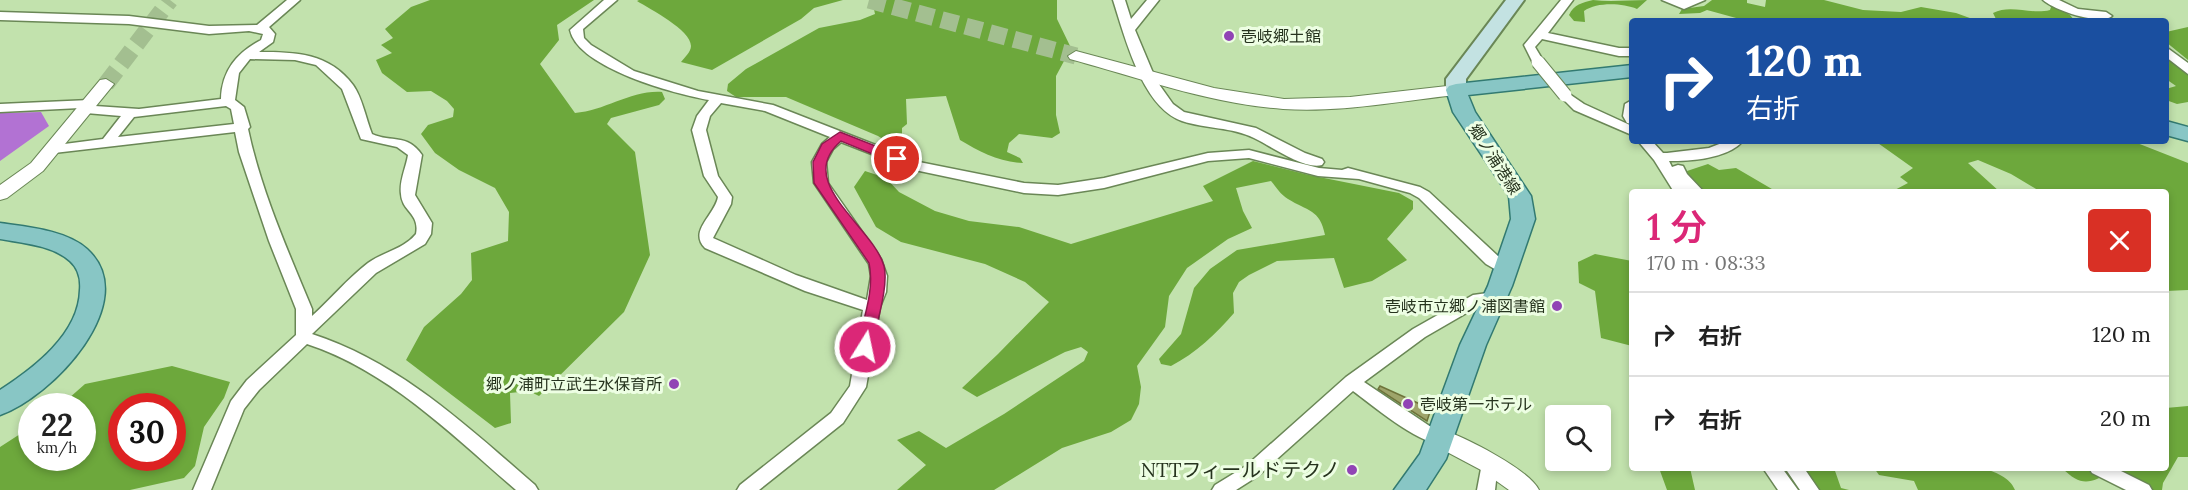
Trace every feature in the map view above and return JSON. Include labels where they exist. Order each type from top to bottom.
[{"type":"main road","points":[[1515,0],[1456,79],[1456,90],[1629,71]]},
{"type":"main road","name":"郷ノ浦港線","points":[[1409,490],[1432,459],[1473,345],[1495,298],[1523,219],[1520,196],[1464,112],[1456,90]]},
{"type":"main road","points":[[2169,129],[2188,134]]},
{"type":"main road","points":[[0,231],[40,239],[76,253],[86,263],[92,275],[94,290],[92,308],[70,344],[27,385],[0,404]]},
{"type":"street","points":[[0,16],[156,21],[209,30],[261,28],[294,0]]},
{"type":"street","points":[[611,0],[576,30],[578,39],[587,48],[630,74],[667,87],[768,108],[915,166],[1042,190],[1081,188],[1208,157],[1229,155],[1269,158],[1318,172],[1355,176],[1415,190],[1424,195],[1491,260],[1505,270]]},
{"type":"street","points":[[1119,0],[1147,76],[1163,103],[1180,115],[1249,130],[1305,159],[1330,165],[1355,176]]},
{"type":"street","points":[[1130,28],[1153,0]]},
{"type":"street","points":[[1567,0],[1540,35],[1531,42],[1529,48],[1565,95],[1579,107],[1629,130]]},
{"type":"street","points":[[1668,0],[1684,5],[1699,0]]},
{"type":"street","points":[[2049,0],[2075,12],[2105,18]]},
{"type":"street","points":[[2094,0],[2109,18]]},
{"type":"street","points":[[228,102],[227,91],[231,73],[245,54],[267,42],[269,34],[261,28]]},
{"type":"street","points":[[1540,35],[1619,52],[1629,52]]},
{"type":"street","points":[[2169,53],[2188,69]]},
{"type":"street","points":[[202,490],[237,406],[253,385],[380,262],[416,244],[426,228],[424,220],[412,205],[408,194],[415,155],[409,146],[402,143],[376,141],[366,136],[348,87],[320,62],[295,56],[245,54]]},
{"type":"street","points":[[1076,56],[1213,93],[1284,104],[1350,102],[1456,90]]},
{"type":"street","points":[[0,194],[37,167],[106,84]]},
{"type":"street","points":[[717,99],[704,116],[699,130],[711,176],[725,197],[705,239],[710,244],[854,303],[872,307]]},
{"type":"street","points":[[0,108],[88,107],[130,113],[228,102],[237,107],[243,127],[246,152],[276,241],[304,309],[305,334]]},
{"type":"street","points":[[107,143],[130,113]]},
{"type":"street","points":[[54,149],[243,127]]},
{"type":"street","points":[[746,490],[837,418],[858,387],[872,307],[878,292],[879,276],[876,262],[819,177],[819,162],[827,147],[840,136]]},
{"type":"street","points":[[1649,144],[1666,157],[1694,189]]},
{"type":"street","points":[[1666,157],[1726,147],[1731,144]]},
{"type":"street","points":[[1666,157],[1680,189]]},
{"type":"street","points":[[1221,490],[1252,471],[1352,382],[1419,333],[1479,299],[1495,298]]},
{"type":"street","points":[[305,334],[336,346],[415,394],[529,490]]},
{"type":"street","points":[[1352,382],[1425,432],[1489,463],[1527,490]]},
{"type":"street","points":[[1486,490],[1489,463]]},
{"type":"street","points":[[1774,471],[1789,490]]},
{"type":"street","points":[[1796,471],[1810,490]]},
{"type":"street","points":[[2104,471],[2143,490]]},
{"type":"green space","points":[[430,0],[594,0],[557,25],[559,40],[540,64],[575,113],[597,109],[629,97],[651,92],[662,92],[665,99],[659,105],[611,118],[607,124],[635,152],[650,255],[624,312],[539,396],[529,391],[510,393],[511,423],[495,428],[406,360],[424,327],[461,294],[472,280],[471,253],[508,241],[509,212],[495,188],[459,170],[435,153],[421,134],[428,125],[453,117],[454,109],[447,101],[431,91],[407,92],[382,73],[376,60],[392,53],[381,45],[393,38],[385,29],[411,7]]},
{"type":"green space","points":[[843,0],[814,8],[801,19],[712,70],[681,62],[691,48],[689,40],[677,27],[637,1]]},
{"type":"green space","points":[[872,0],[1057,0],[1057,19],[1071,48],[1056,76],[1056,115],[1060,133],[1052,138],[1019,134],[1009,143],[1007,152],[1020,158],[1023,163],[1006,161],[960,140],[946,96],[906,99],[907,124],[902,128],[902,134],[912,145],[900,150],[878,136],[786,97],[736,97],[727,91],[728,84],[746,69],[819,28],[860,20],[875,14]]},
{"type":"green space","points":[[1593,0],[1647,0],[1637,9],[1617,5],[1589,8],[1584,11],[1585,22],[1574,21],[1569,15],[1573,8]]},
{"type":"green space","points":[[1712,0],[1747,0],[1747,3],[1765,7],[1766,0],[1824,0],[1863,10],[1901,12],[1921,7],[1956,13],[1970,18],[1736,18],[1707,10],[1700,13],[1679,14],[1682,9],[1704,6]]},
{"type":"green space","points":[[2045,2],[2072,18],[1996,18],[1993,13],[2007,9],[2043,11],[2050,10],[2051,7]]},
{"type":"green space","points":[[2188,27],[2188,60],[2169,44],[2169,31]]},
{"type":"green space","points":[[2169,57],[2188,75],[2188,102],[2177,104],[2169,101],[2169,88],[2176,86],[2169,81]]},
{"type":"green space","points":[[1879,144],[2140,144],[2188,163],[2188,290],[2169,291],[2169,189],[2036,189],[2011,174],[1978,160],[1968,163],[1997,189],[1897,189],[1908,183],[1900,177],[1913,168]]},
{"type":"green space","points":[[1253,161],[1399,193],[1413,201],[1413,209],[1387,239],[1407,260],[1372,281],[1344,288],[1334,258],[1277,261],[1239,282],[1233,293],[1234,313],[1205,342],[1171,366],[1161,364],[1159,359],[1181,334],[1194,288],[1210,269],[1237,250],[1325,235],[1323,226],[1316,215],[1285,197],[1271,181],[1236,188],[1243,211],[1252,228],[1228,239],[1187,268],[1169,296],[1165,327],[1137,366],[1141,387],[1139,404],[1131,420],[1111,432],[1062,448],[994,490],[897,490],[926,465],[897,440],[919,431],[946,448],[1004,414],[1084,361],[1088,352],[1081,347],[1065,352],[977,397],[962,388],[1049,302],[1025,282],[985,264],[901,242],[876,227],[854,187],[865,171],[886,178],[899,192],[935,211],[969,221],[1019,227],[1071,244],[1213,201],[1203,186]]},
{"type":"green space","points":[[1708,164],[1719,170],[1736,168],[1772,189],[1690,189],[1687,171]]},
{"type":"green space","points":[[1595,254],[1629,260],[1629,345],[1601,338],[1595,291],[1579,283],[1578,262]]},
{"type":"green space","points":[[172,366],[230,382],[224,398],[204,427],[195,466],[184,478],[130,490],[0,490],[0,447],[18,435],[18,471],[96,471],[96,393],[75,393],[85,384]]},
{"type":"green space","points":[[2188,406],[2188,457],[2178,457],[2163,483],[2162,490],[2150,490],[2112,471],[2169,471],[2169,408]]},
{"type":"green space","points":[[1660,471],[1691,471],[1695,490],[1667,490]]},
{"type":"green space","points":[[1806,471],[1835,471],[1841,488],[1849,490],[1818,490],[1807,477]]},
{"type":"green space","points":[[1876,471],[1991,471],[2006,478],[2015,490],[1918,490],[1914,481],[1879,475]]},
{"type":"green space","points":[[2066,471],[2112,471],[2098,479],[2086,482]]},
{"type":"shaded area","points":[[41,112],[49,126],[0,161],[0,113]]},
{"type":"building","name":"壱岐第一ホテル","points":[[1380,386],[1431,409],[1427,421],[1378,389]]},
{"type":"tunnel","points":[[106,84],[170,0]]},
{"type":"tunnel","points":[[869,0],[1076,56]]},
{"type":"place","name":"壱岐郷土館","points":[[1229,36]]},
{"type":"place","name":"壱岐市立郷ノ浦図書館","points":[[1557,306]]},
{"type":"place","name":"郷ノ浦町立武生水保育所","points":[[674,384]]},
{"type":"place","name":"壱岐第一ホテル","points":[[1408,404]]},
{"type":"place","name":"NTTフィールドテクノ","points":[[1352,470]]},
{"type":"route","points":[[865,347],[872,307],[878,292],[879,276],[876,262],[821,183],[819,162],[827,147],[840,136],[897,159]]}]
